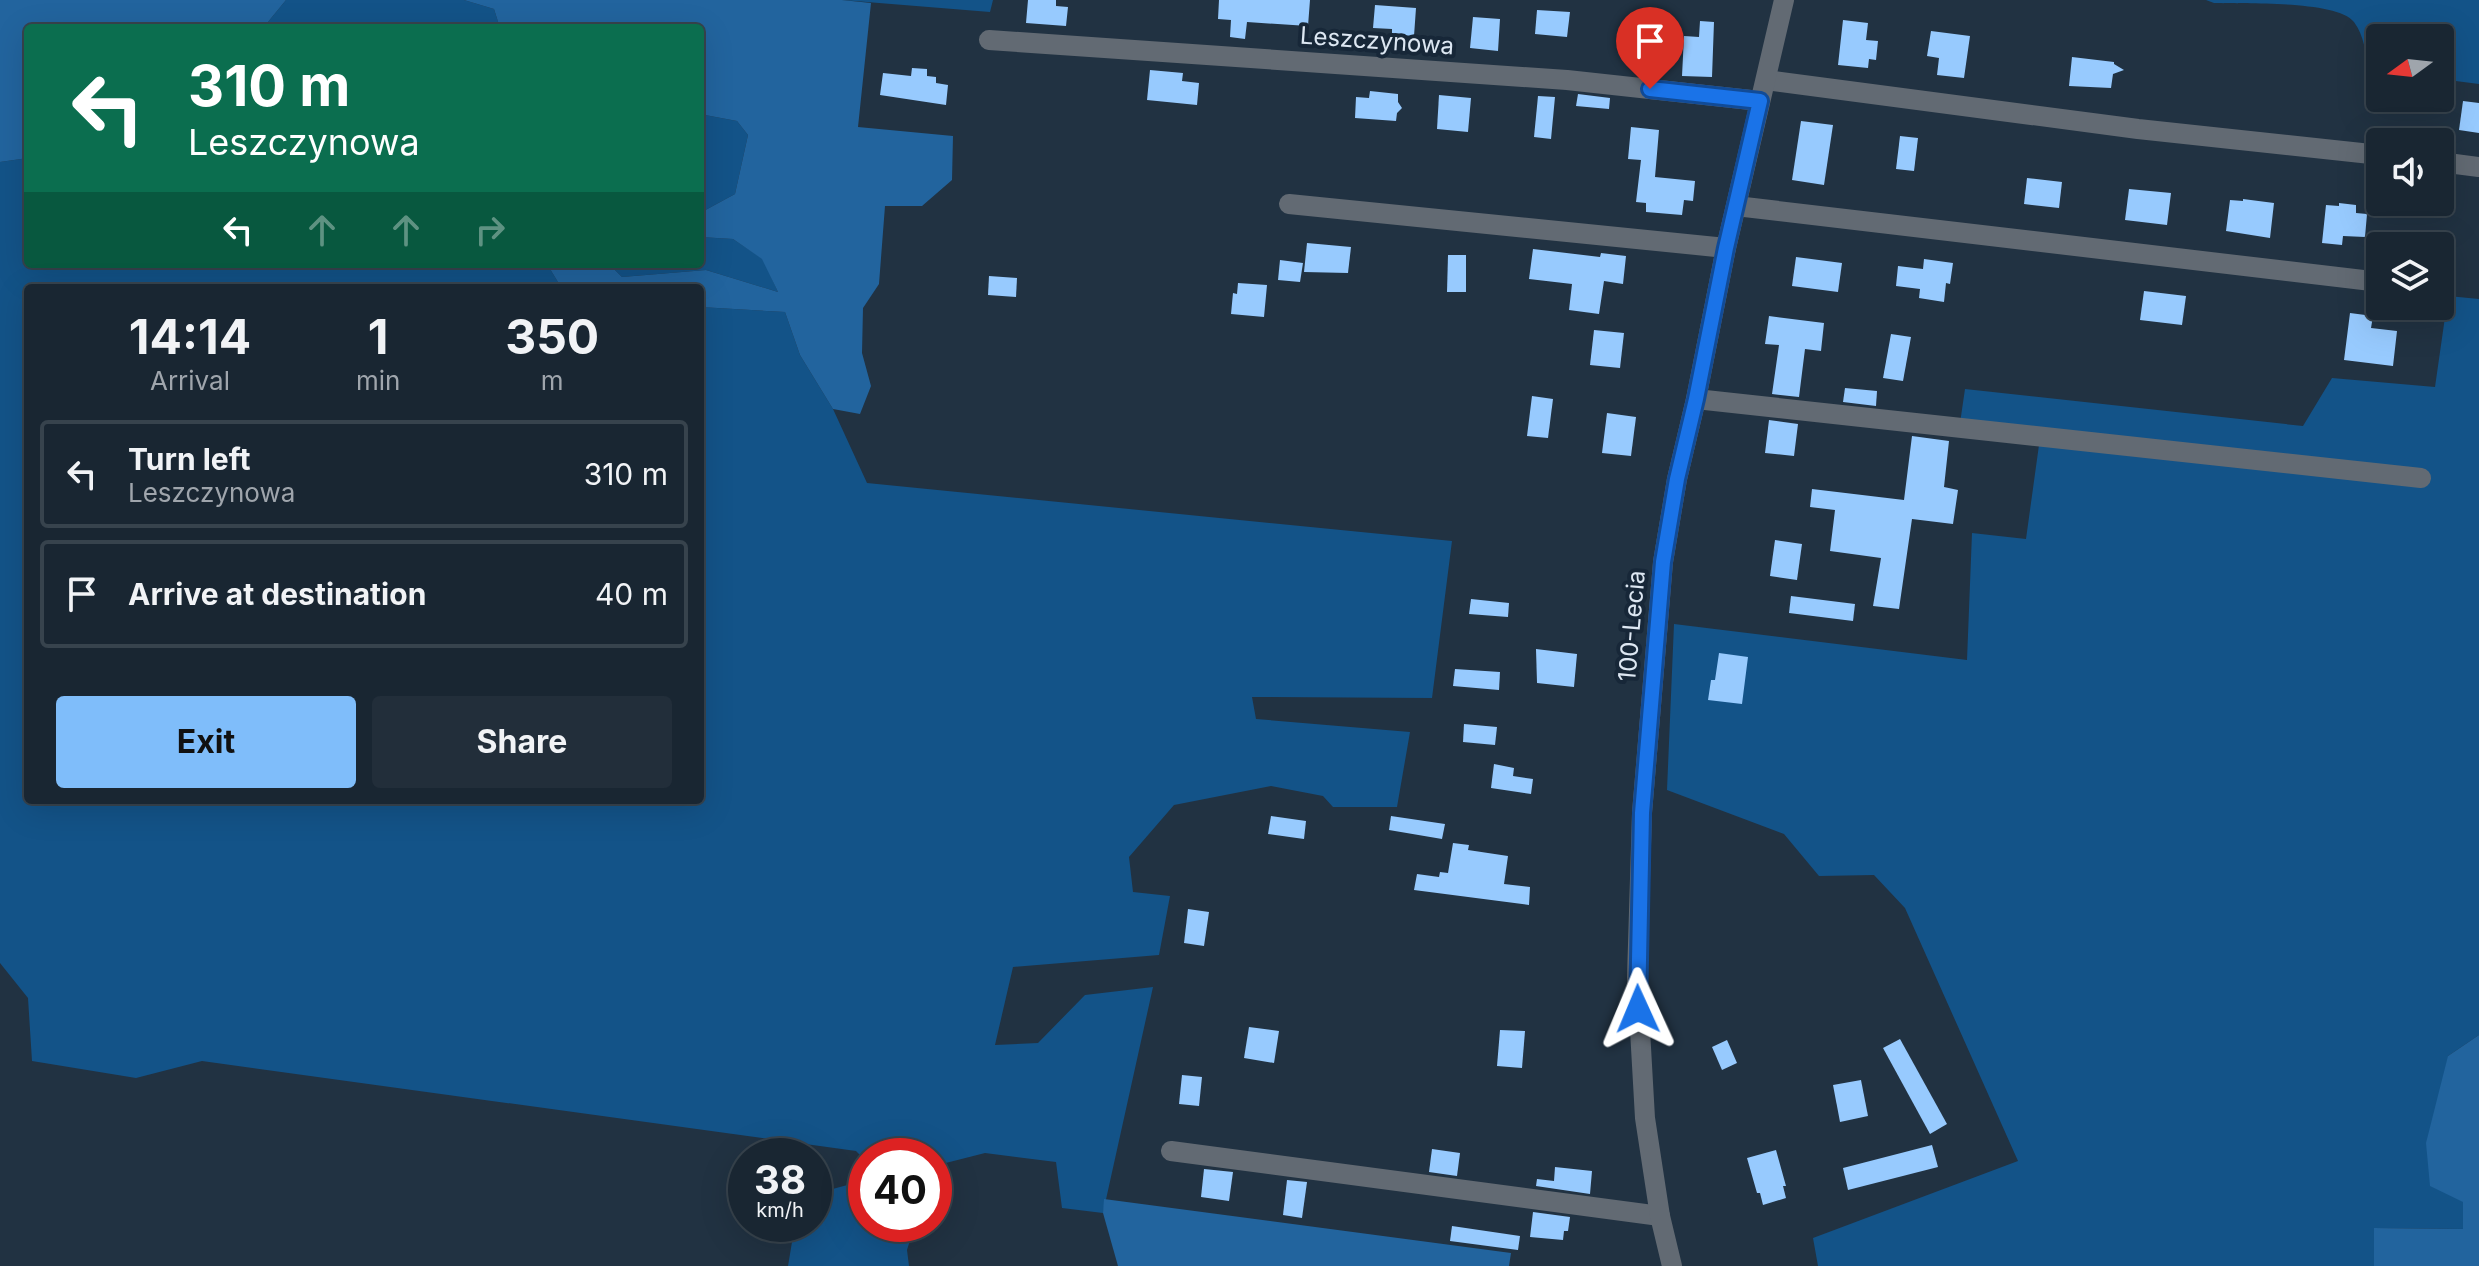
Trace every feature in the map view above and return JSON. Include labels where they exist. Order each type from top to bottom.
[{"type":"street","name":"100-Lecia","points":[[1672,1266],[1660,1216],[1645,1118],[1637,977],[1642,813],[1663,562],[1677,479],[1726,248],[1784,0]]},
{"type":"street","name":"Leszczynowa","points":[[989,40],[1567,80],[1760,101]]},
{"type":"street","points":[[1766,80],[2123,127],[2366,153]]},
{"type":"street","points":[[2454,164],[2479,167]]},
{"type":"street","points":[[1289,204],[1726,248]]},
{"type":"street","points":[[1736,206],[2366,280]]},
{"type":"street","points":[[1696,399],[2421,478]]},
{"type":"street","points":[[1171,1151],[1660,1216]]},
{"type":"shaded area","points":[[0,0],[286,0],[266,24],[24,24],[24,159],[0,162]]},
{"type":"shaded area","points":[[286,0],[464,0],[494,9],[499,24],[266,24]]},
{"type":"shaded area","points":[[464,0],[842,0],[871,3],[858,127],[953,136],[952,180],[922,206],[885,206],[879,284],[863,308],[862,353],[871,386],[860,414],[833,409],[800,355],[785,312],[704,307],[704,284],[559,284],[549,268],[613,268],[622,277],[706,270],[778,292],[762,259],[733,239],[704,237],[704,211],[735,194],[748,135],[737,121],[704,114],[704,24],[499,24],[494,9]]},
{"type":"shaded area","points":[[842,0],[993,0],[990,12]]},
{"type":"shaded area","points":[[2206,0],[2479,0],[2479,84],[2454,81],[2454,24],[2366,24],[2366,57],[2360,33],[2354,22],[2344,15],[2310,7],[2214,3]]},
{"type":"shaded area","points":[[704,114],[737,121],[748,135],[735,194],[704,211]]},
{"type":"shaded area","points":[[24,159],[24,268],[549,268],[559,284],[24,284],[24,804],[704,804],[704,307],[785,312],[800,355],[833,409],[867,483],[1452,541],[1432,698],[1252,697],[1256,719],[1410,732],[1397,807],[1333,807],[1323,796],[1271,786],[1174,805],[1129,857],[1133,892],[1170,896],[1159,955],[1013,967],[995,1045],[1038,1043],[1085,995],[1153,987],[1103,1213],[1062,1208],[1056,1162],[985,1153],[952,1161],[952,1138],[848,1138],[848,1150],[832,1148],[832,1138],[762,1138],[202,1061],[136,1078],[32,1061],[28,998],[0,963],[0,162]]},
{"type":"shaded area","points":[[704,237],[733,239],[763,259],[778,292],[706,270],[622,277],[613,268],[704,268]]},
{"type":"shaded area","points":[[2454,297],[2479,299],[2479,1035],[2448,1056],[2463,1229],[2375,1228],[2374,1266],[1818,1266],[1813,1238],[2018,1161],[1905,908],[1874,875],[1819,876],[1784,834],[1667,790],[1674,624],[1967,660],[1972,533],[2026,539],[2039,445],[1959,430],[1965,389],[2303,426],[2332,378],[2435,387],[2445,320],[2454,320]]},
{"type":"shaded area","points":[[2479,1035],[2479,1266],[2374,1266],[2374,1228],[2463,1229],[2463,1202],[2430,1186],[2426,1143],[2448,1056]]},
{"type":"shaded area","points":[[848,1185],[848,1242],[909,1242],[909,1266],[788,1266],[792,1242],[832,1242],[832,1189]]},
{"type":"shaded area","points":[[1104,1199],[1511,1253],[1509,1266],[1118,1266],[1103,1213]]},
{"type":"building","points":[[1028,0],[1056,0],[1056,6],[1068,7],[1066,26],[1026,23]]},
{"type":"building","points":[[1219,0],[1310,0],[1308,26],[1247,22],[1245,39],[1230,37],[1231,20],[1218,19]]},
{"type":"building","points":[[1375,5],[1416,8],[1414,36],[1392,34],[1392,29],[1373,28]]},
{"type":"building","points":[[1537,10],[1570,12],[1567,37],[1535,34]]},
{"type":"building","points":[[1633,13],[1664,16],[1663,31],[1632,28]]},
{"type":"building","points":[[1473,17],[1500,19],[1498,51],[1470,48]]},
{"type":"building","points":[[1843,20],[1868,23],[1866,40],[1878,41],[1876,60],[1869,59],[1868,68],[1838,65]]},
{"type":"building","points":[[1700,21],[1714,22],[1712,77],[1682,76],[1684,36],[1699,37]]},
{"type":"building","points":[[1931,31],[1970,36],[1964,78],[1937,75],[1939,58],[1927,56]]},
{"type":"building","points":[[2072,57],[2114,62],[2124,70],[2113,74],[2111,88],[2069,86]]},
{"type":"building","points":[[912,68],[927,69],[927,76],[936,77],[936,83],[948,85],[946,105],[880,95],[883,73],[911,76]]},
{"type":"building","points":[[1150,70],[1183,73],[1182,81],[1199,83],[1197,105],[1147,100]]},
{"type":"building","points":[[1370,91],[1398,94],[1402,108],[1397,113],[1396,121],[1355,118],[1356,97],[1369,98]]},
{"type":"building","points":[[1578,94],[1610,98],[1609,109],[1576,106]]},
{"type":"building","points":[[1439,95],[1471,98],[1468,132],[1437,129]]},
{"type":"building","points":[[1538,96],[1555,97],[1551,139],[1534,137]]},
{"type":"building","points":[[2463,101],[2479,103],[2479,133],[2459,130]]},
{"type":"building","points":[[1801,121],[1833,125],[1824,185],[1792,180]]},
{"type":"building","points":[[1631,127],[1659,130],[1655,177],[1695,181],[1693,201],[1684,200],[1682,215],[1646,212],[1646,203],[1636,202],[1641,160],[1628,159]]},
{"type":"building","points":[[1900,136],[1918,138],[1914,171],[1896,169]]},
{"type":"building","points":[[2027,178],[2062,182],[2059,208],[2024,204]]},
{"type":"building","points":[[2129,189],[2171,193],[2167,225],[2125,220]]},
{"type":"building","points":[[2230,200],[2274,203],[2270,238],[2226,231]]},
{"type":"building","points":[[2339,203],[2356,205],[2356,213],[2366,214],[2365,237],[2343,236],[2342,245],[2322,243],[2326,205],[2339,206]]},
{"type":"building","points":[[1307,243],[1351,247],[1348,273],[1304,272]]},
{"type":"building","points":[[1533,249],[1600,257],[1601,253],[1626,256],[1623,284],[1604,281],[1599,314],[1569,310],[1572,284],[1529,279]]},
{"type":"building","points":[[1448,255],[1466,255],[1466,292],[1447,292]]},
{"type":"building","points":[[1796,257],[1842,263],[1838,292],[1792,286]]},
{"type":"building","points":[[1924,259],[1953,263],[1944,302],[1919,298],[1920,289],[1896,286],[1898,266],[1923,269]]},
{"type":"building","points":[[1280,260],[1303,263],[1300,282],[1278,280]]},
{"type":"building","points":[[989,276],[1017,278],[1016,297],[988,295]]},
{"type":"building","points":[[1238,283],[1267,285],[1264,317],[1231,314],[1233,293],[1237,294]]},
{"type":"building","points":[[2144,291],[2186,296],[2182,325],[2140,320]]},
{"type":"building","points":[[2350,313],[2366,315],[2366,320],[2372,320],[2371,328],[2397,331],[2393,366],[2344,360]]},
{"type":"building","points":[[1769,316],[1824,323],[1821,351],[1805,349],[1799,397],[1772,394],[1779,345],[1765,344]]},
{"type":"building","points":[[1594,330],[1624,333],[1620,368],[1590,365]]},
{"type":"building","points":[[1891,334],[1911,337],[1903,381],[1883,378]]},
{"type":"building","points":[[1845,388],[1877,391],[1876,406],[1843,402]]},
{"type":"building","points":[[1532,396],[1553,399],[1548,438],[1527,436]]},
{"type":"building","points":[[1607,413],[1636,417],[1631,456],[1602,453]]},
{"type":"building","points":[[1769,420],[1798,424],[1794,456],[1765,453]]},
{"type":"building","points":[[1912,436],[1949,441],[1944,487],[1958,490],[1953,524],[1912,519],[1899,609],[1873,606],[1881,558],[1830,551],[1835,510],[1810,507],[1812,489],[1904,500]]},
{"type":"building","points":[[1775,540],[1802,544],[1797,580],[1770,576]]},
{"type":"building","points":[[1791,596],[1855,604],[1853,621],[1789,613]]},
{"type":"building","points":[[1471,599],[1509,603],[1508,617],[1469,614]]},
{"type":"building","points":[[1536,649],[1577,654],[1574,687],[1537,683]]},
{"type":"building","points":[[1719,653],[1748,657],[1742,704],[1708,700]]},
{"type":"building","points":[[1455,669],[1500,672],[1499,690],[1453,686]]},
{"type":"building","points":[[1464,724],[1497,727],[1495,745],[1463,742]]},
{"type":"building","points":[[1494,764],[1514,768],[1513,776],[1533,779],[1531,794],[1491,788]]},
{"type":"building","points":[[1271,816],[1306,821],[1304,839],[1268,834]]},
{"type":"building","points":[[1391,816],[1445,824],[1442,839],[1389,830]]},
{"type":"building","points":[[1453,843],[1469,845],[1468,850],[1508,856],[1504,884],[1530,887],[1529,905],[1414,890],[1417,874],[1439,877],[1440,872],[1448,873]]},
{"type":"building","points":[[1188,909],[1209,912],[1204,946],[1184,943]]},
{"type":"building","points":[[1249,1027],[1279,1031],[1274,1063],[1244,1058]]},
{"type":"building","points":[[1500,1030],[1525,1031],[1522,1068],[1497,1066]]},
{"type":"building","points":[[1900,1039],[1947,1124],[1930,1134],[1883,1048]]},
{"type":"building","points":[[1727,1040],[1737,1063],[1722,1070],[1712,1047]]},
{"type":"building","points":[[1182,1075],[1202,1077],[1199,1106],[1179,1104]]},
{"type":"building","points":[[1861,1080],[1868,1116],[1840,1122],[1833,1085]]},
{"type":"building","points":[[1932,1145],[1938,1167],[1848,1190],[1843,1168]]},
{"type":"building","points":[[1432,1149],[1460,1153],[1457,1176],[1429,1172]]},
{"type":"building","points":[[1776,1150],[1786,1186],[1783,1186],[1786,1198],[1763,1205],[1747,1158]]},
{"type":"building","points":[[1555,1167],[1592,1171],[1590,1194],[1536,1186],[1537,1179],[1554,1181]]},
{"type":"building","points":[[1204,1169],[1233,1172],[1229,1201],[1201,1197]]},
{"type":"building","points":[[1287,1180],[1307,1182],[1302,1218],[1283,1215]]},
{"type":"building","points":[[1533,1212],[1570,1217],[1563,1240],[1530,1237]]},
{"type":"building","points":[[1452,1226],[1520,1236],[1518,1250],[1450,1241]]},
{"type":"route","points":[[1638,1009],[1642,813],[1663,562],[1677,479],[1760,101],[1650,89]]}]
